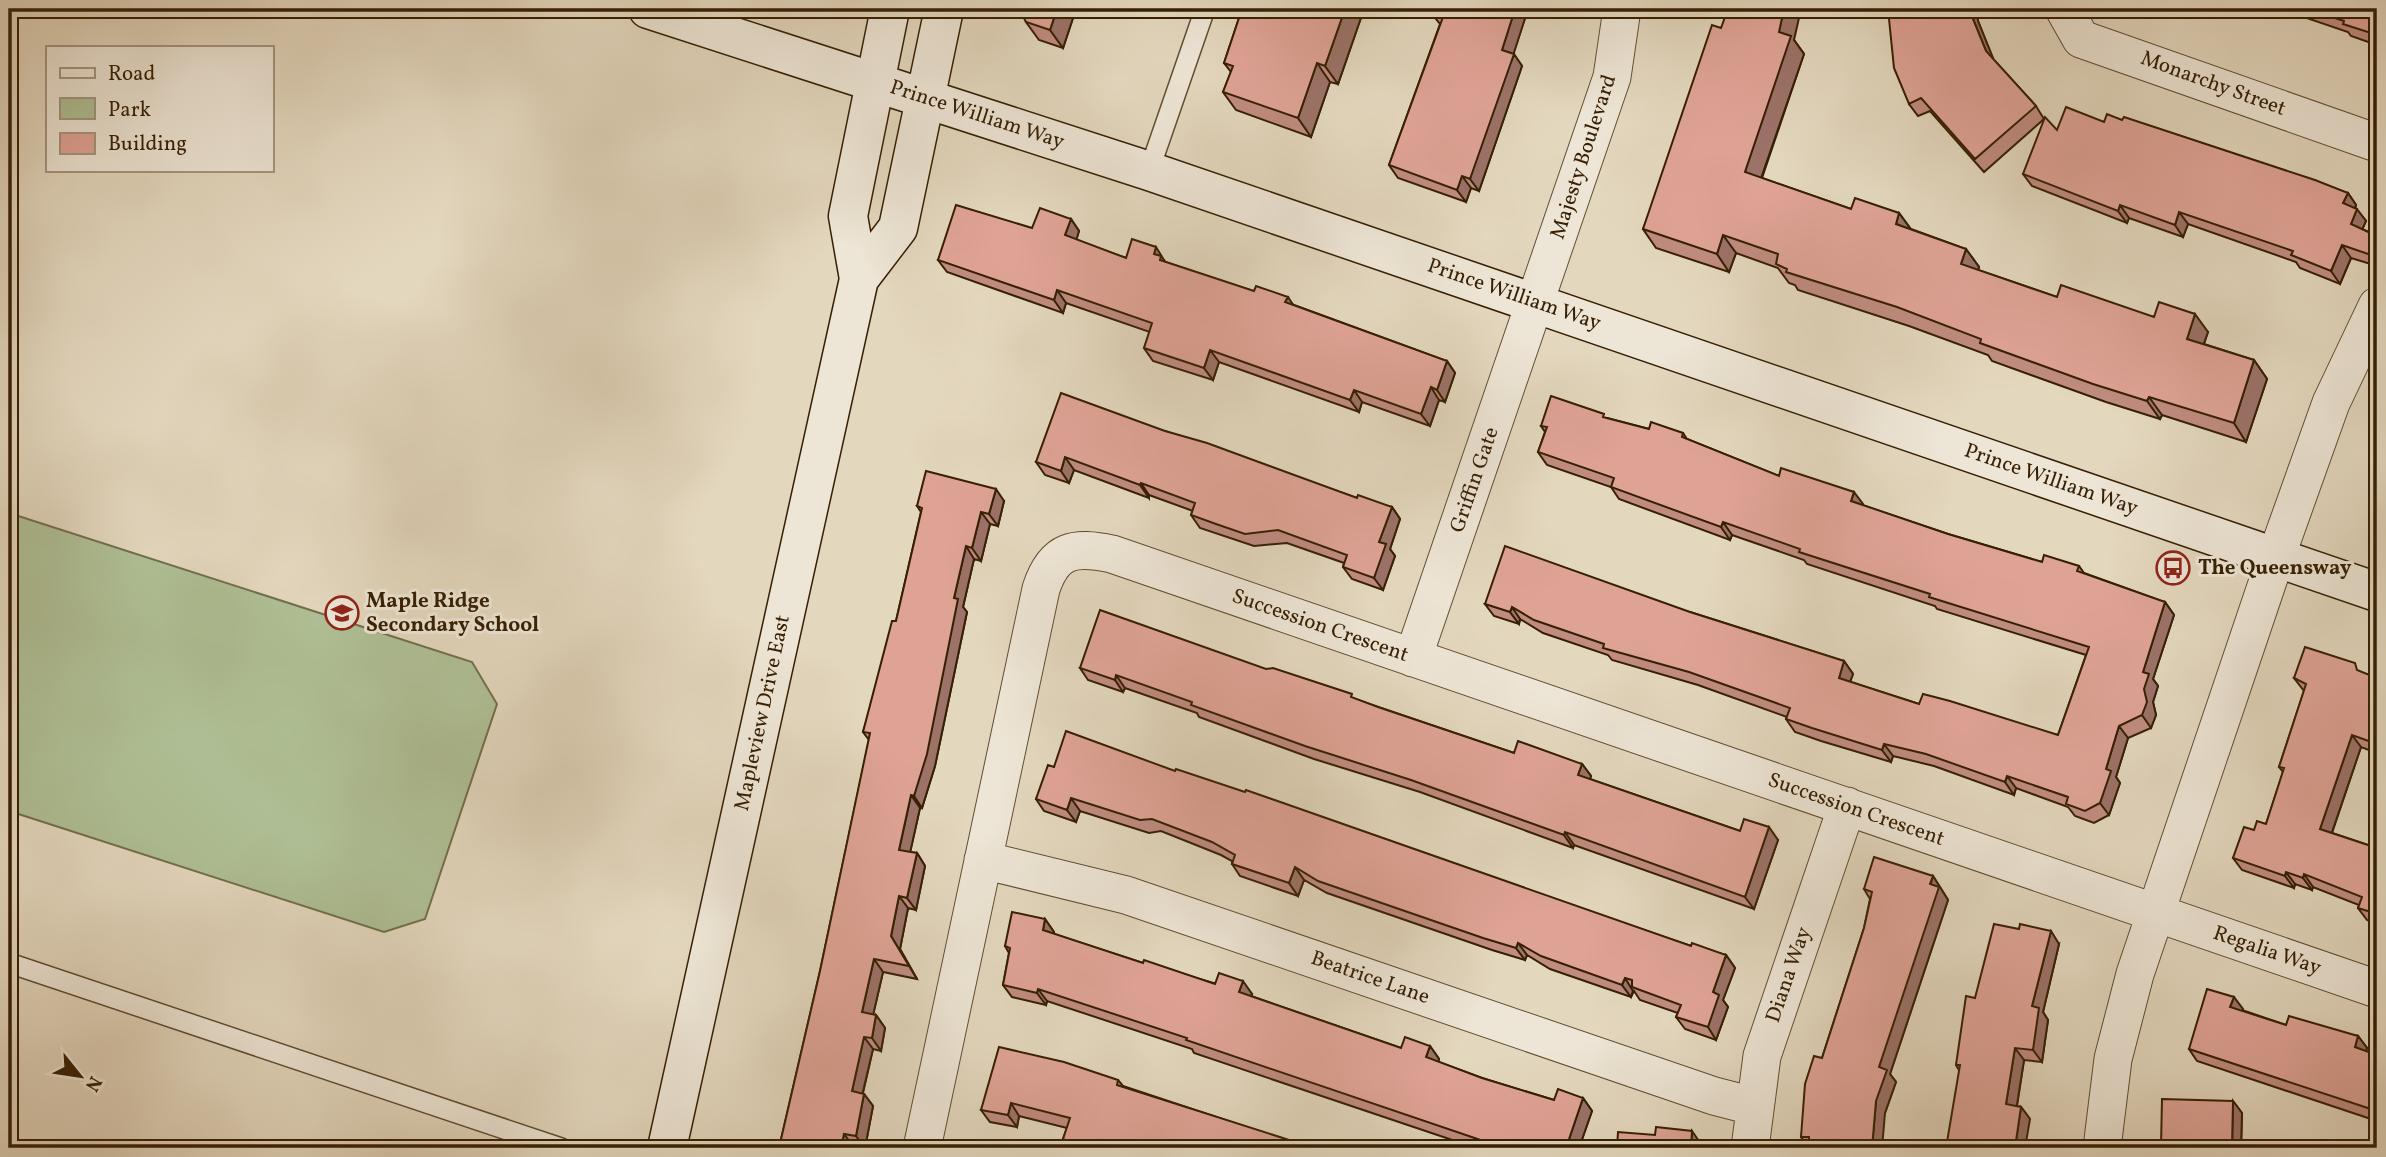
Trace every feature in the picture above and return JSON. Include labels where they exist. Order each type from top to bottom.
[{"type":"street","name":"Prince William Way","points":[[648,9],[1149,171],[2377,592]]},
{"type":"street","name":"Mapleview Drive East","points":[[667,1148],[859,279],[848,216],[890,9]]},
{"type":"street","name":"Mapleview Drive East","points":[[859,279],[898,228],[944,9]]},
{"type":"street","name":"Majesty Boulevard","points":[[1537,302],[1612,77],[1622,9]]},
{"type":"street","name":"Monarchy Street","points":[[2064,9],[2081,38],[2377,143]]},
{"type":"street","name":"Griffin Gate","points":[[1413,658],[1537,302]]},
{"type":"street","points":[[2102,1148],[2109,1081],[2120,1027],[2157,913],[2276,557],[2331,403],[2377,306]]},
{"type":"street","name":"Succession Crescent","points":[[922,1148],[1041,589],[1047,572],[1058,558],[1070,551],[1086,548],[1111,554],[2157,913]]},
{"type":"street","name":"Diana Way","points":[[1750,1148],[1753,1106],[1762,1056],[1847,806]]},
{"type":"street","name":"Beatrice Lane","points":[[984,860],[1126,895],[1714,1096],[1753,1106]]},
{"type":"street","name":"Regalia Way","points":[[2157,913],[2377,989]]},
{"type":"lane","points":[[1149,171],[1205,9]]},
{"type":"lane","points":[[9,962],[561,1148]]},
{"type":"green space","points":[[9,513],[472,662],[497,704],[425,919],[384,932],[9,811]]},
{"type":"building","points":[[1019,9],[1057,9],[1050,30],[1026,22]]},
{"type":"building","points":[[1242,9],[1345,9],[1325,66],[1317,63],[1298,118],[1223,92],[1233,66],[1224,63]]},
{"type":"building","points":[[1434,9],[1515,9],[1502,50],[1514,54],[1470,179],[1462,176],[1457,190],[1389,165],[1443,17],[1432,14]]},
{"type":"building","points":[[1728,9],[1784,9],[1779,32],[1791,36],[1745,172],[1851,209],[1855,198],[1899,213],[1896,224],[1966,249],[1961,264],[2057,297],[2061,285],[2154,317],[2159,302],[2195,314],[2187,339],[2254,360],[2234,423],[2149,397],[2147,401],[2093,384],[1980,343],[1981,339],[1897,307],[1786,272],[1787,269],[1776,264],[1778,254],[1723,235],[1717,254],[1643,229],[1712,25],[1721,28]]},
{"type":"building","points":[[1888,9],[1969,9],[1986,51],[2036,106],[1975,159],[1921,98],[1909,104],[1894,68]]},
{"type":"building","points":[[2308,9],[2377,9],[2377,35],[2343,24],[2344,21]]},
{"type":"building","points":[[2066,107],[2104,122],[2107,114],[2122,120],[2124,117],[2348,193],[2343,203],[2357,209],[2351,224],[2377,236],[2377,257],[2342,245],[2331,271],[2291,255],[2293,251],[2179,212],[2175,225],[2120,205],[2118,211],[2023,174],[2045,117],[2057,130]]},
{"type":"building","points":[[956,205],[1032,228],[1040,208],[1071,219],[1065,235],[1126,258],[1132,239],[1156,247],[1154,254],[1161,256],[1160,260],[1254,291],[1256,286],[1288,297],[1285,302],[1447,361],[1437,390],[1431,387],[1421,414],[1354,390],[1350,400],[1210,350],[1204,368],[1144,348],[1152,323],[1057,290],[1054,300],[938,260]]},
{"type":"building","points":[[1061,393],[1357,498],[1358,495],[1392,507],[1379,542],[1386,544],[1374,578],[1343,567],[1347,555],[1278,530],[1245,534],[1191,515],[1195,503],[1141,483],[1140,485],[1065,457],[1061,471],[1036,462]]},
{"type":"building","points":[[1551,396],[1604,414],[1603,417],[1649,429],[1651,422],[1683,433],[1682,437],[1779,476],[1781,468],[1854,492],[1851,501],[2042,562],[2044,555],[2079,566],[2077,571],[2165,602],[2143,672],[2149,674],[2144,689],[2147,702],[2142,715],[2119,726],[2106,769],[2111,771],[2100,803],[2085,811],[2066,804],[2068,797],[2007,776],[2005,782],[1926,754],[1884,744],[1882,750],[1812,728],[1786,719],[1790,708],[1689,672],[1603,648],[1604,644],[1534,620],[1512,607],[1510,612],[1485,604],[1505,546],[1690,612],[1844,661],[1839,678],[1919,704],[1923,694],[1950,701],[2058,735],[2089,647],[1929,597],[1930,594],[1799,552],[1800,549],[1723,522],[1721,527],[1611,487],[1614,478],[1538,452],[1547,427],[1541,426]]},
{"type":"building","points":[[926,471],[996,489],[989,514],[981,512],[972,548],[966,546],[954,598],[958,599],[927,754],[914,796],[911,795],[899,850],[917,853],[907,898],[899,896],[891,936],[909,966],[874,959],[862,1012],[876,1015],[872,1038],[864,1037],[852,1091],[864,1094],[856,1136],[844,1134],[841,1148],[779,1148],[820,971],[870,733],[863,732],[892,621],[896,621],[922,508],[917,506]]},
{"type":"building","points":[[1100,610],[1266,669],[1273,668],[1352,694],[1351,697],[1378,707],[1514,753],[1518,741],[1582,764],[1578,775],[1740,831],[1744,819],[1769,827],[1745,897],[1565,832],[1564,835],[1411,780],[1305,746],[1116,675],[1115,680],[1080,668]]},
{"type":"building","points":[[2305,647],[2355,663],[2357,670],[2372,676],[2369,684],[2377,687],[2377,744],[2352,735],[2320,829],[2377,848],[2377,914],[2358,908],[2362,897],[2304,874],[2303,878],[2286,872],[2285,876],[2233,858],[2244,827],[2254,830],[2257,821],[2266,824],[2284,768],[2279,767],[2306,684],[2294,678]]},
{"type":"building","points":[[1066,731],[1175,771],[1176,769],[1245,792],[1246,790],[1691,946],[1692,943],[1726,955],[1713,992],[1719,995],[1708,1027],[1676,1017],[1681,1005],[1632,987],[1632,980],[1625,978],[1622,985],[1541,956],[1518,943],[1516,948],[1483,938],[1318,881],[1295,867],[1289,883],[1232,864],[1235,855],[1212,842],[1152,819],[1140,820],[1071,798],[1067,810],[1036,799],[1048,765],[1054,767]]},
{"type":"building","points":[[1874,857],[1933,876],[1930,884],[1939,887],[1879,1067],[1887,1070],[1876,1101],[1872,1148],[1809,1148],[1809,1137],[1801,1137],[1805,1084],[1814,1056],[1822,1058],[1864,928],[1872,892],[1864,889]]},
{"type":"building","points":[[1012,912],[1045,919],[1043,930],[1143,963],[1144,960],[1215,984],[1219,973],[1243,981],[1239,992],[1401,1048],[1405,1037],[1430,1046],[1426,1057],[1482,1078],[1554,1100],[1558,1089],[1583,1098],[1566,1148],[1504,1148],[1038,989],[1037,993],[1003,985],[1010,948],[1005,946]]},
{"type":"building","points":[[1994,924],[2019,929],[2020,924],[2051,931],[2032,1006],[2039,1008],[2033,1050],[2015,1048],[2006,1104],[2021,1107],[2015,1148],[1946,1148],[1960,1065],[1956,1065],[1966,996],[1975,998]]},
{"type":"building","points":[[2207,989],[2234,997],[2230,1007],[2286,1025],[2289,1016],[2358,1036],[2355,1047],[2377,1055],[2377,1111],[2189,1049]]},
{"type":"building","points":[[999,1047],[1064,1062],[1118,1080],[1117,1085],[1308,1146],[1123,1148],[1098,1140],[1095,1148],[1089,1148],[1063,1139],[1070,1118],[1011,1103],[1008,1115],[981,1110]]},
{"type":"building","points":[[2162,1099],[2233,1101],[2232,1147],[2161,1146]]},
{"type":"building","points":[[1656,1127],[1692,1131],[1691,1148],[1617,1148],[1618,1132],[1655,1135]]},
{"type":"place","name":"The Queensway","points":[[2173,568]]},
{"type":"place","name":"Maple Ridge Secondary School","points":[[342,613]]}]
